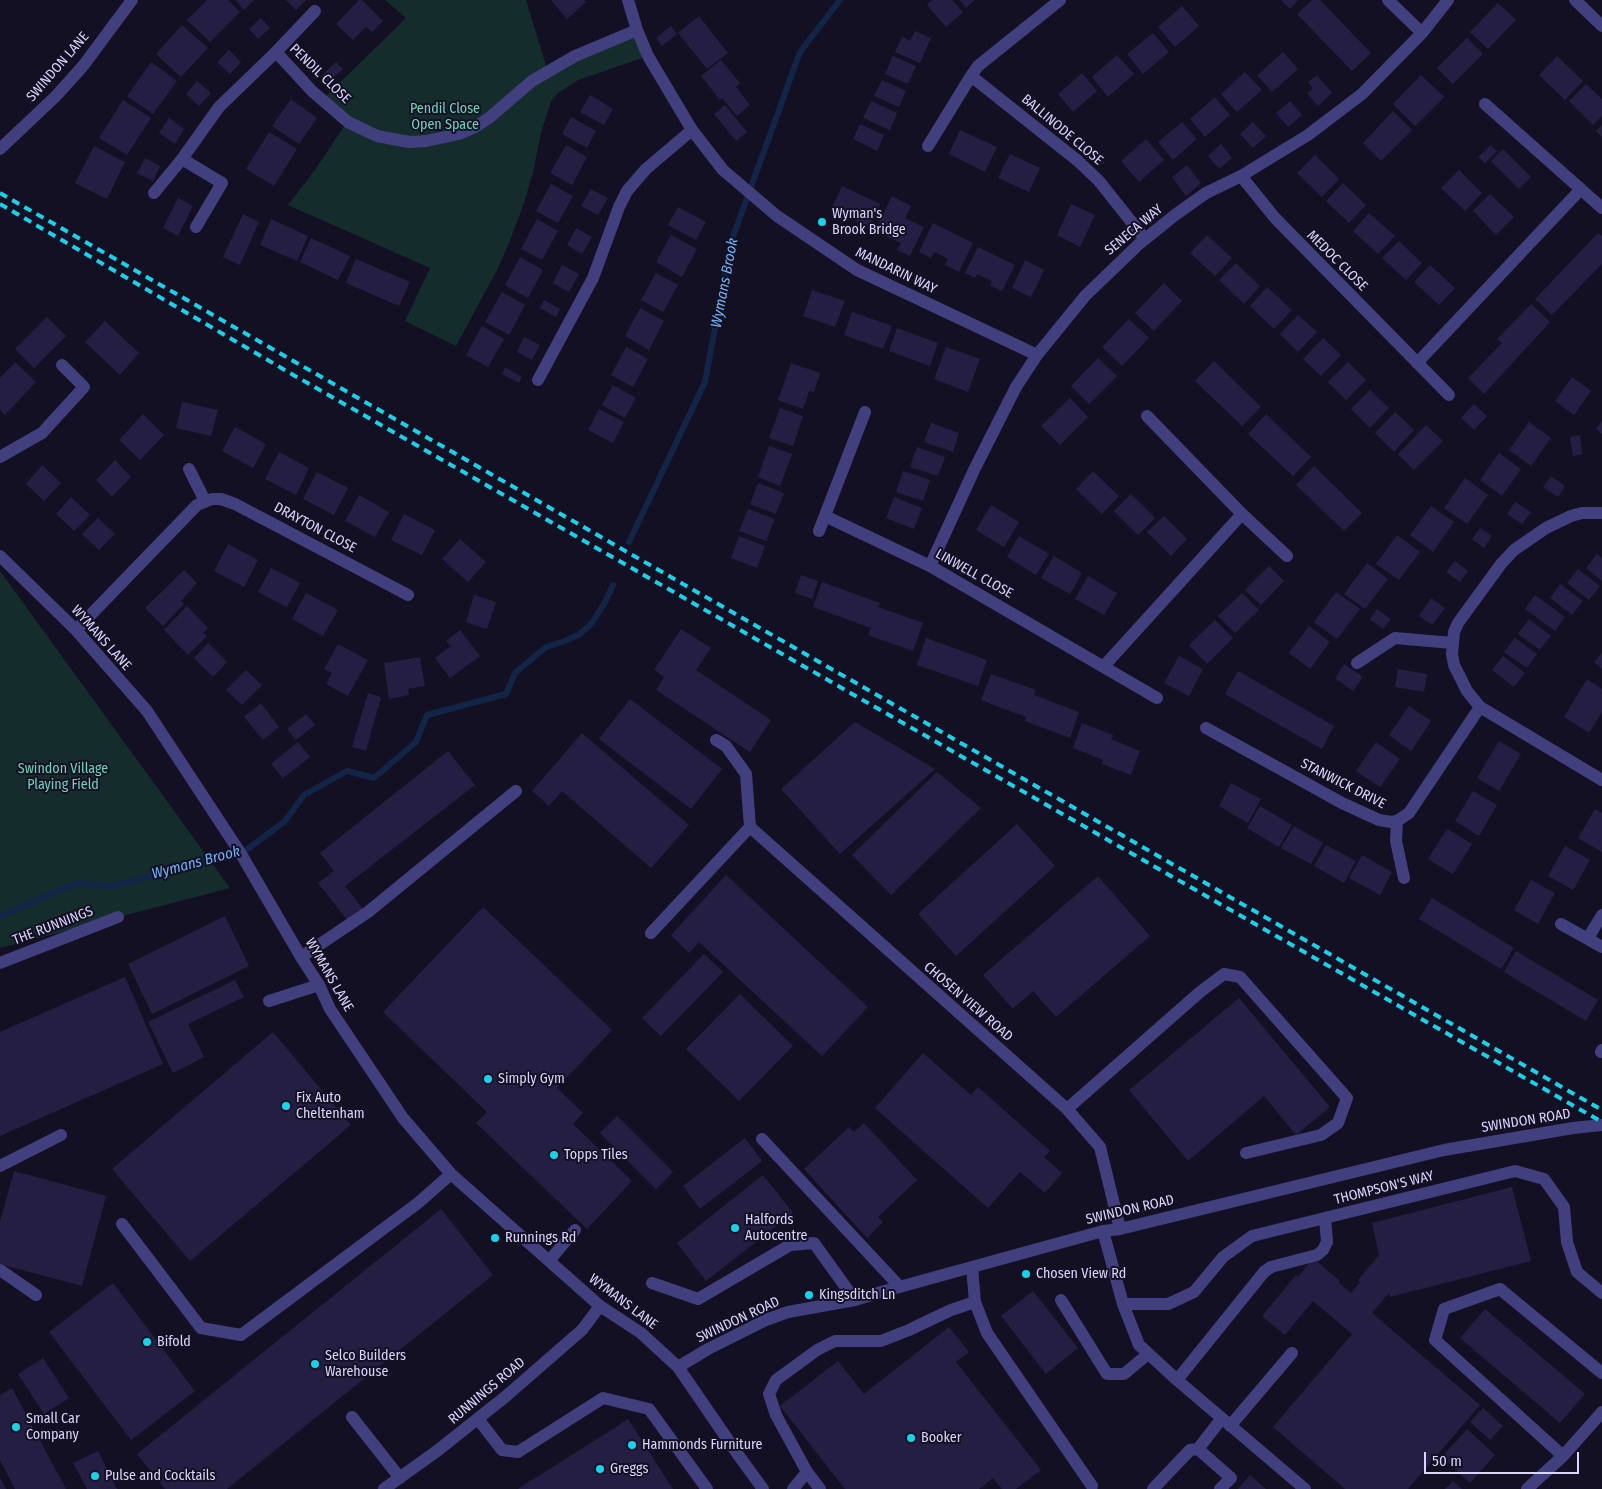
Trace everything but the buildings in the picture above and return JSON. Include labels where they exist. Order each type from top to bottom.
[{"type":"street","name":"SWINDON LANE","points":[[0,149],[56,96],[83,66],[132,0]]},
{"type":"street","name":"MANDARIN WAY","points":[[628,0],[637,30],[648,56],[692,130],[723,170],[777,216],[857,270],[1037,354]]},
{"type":"street","points":[[928,146],[978,66],[1060,0]]},
{"type":"street","points":[[1388,0],[1422,33]]},
{"type":"street","name":"SENECA WAY","points":[[930,566],[975,468],[1016,387],[1037,354],[1085,296],[1144,239],[1206,193],[1241,176],[1308,135],[1362,94],[1422,33],[1448,0]]},
{"type":"street","points":[[1583,2],[1602,26]]},
{"type":"street","name":"PENDIL CLOSE","points":[[154,193],[182,159],[219,107],[315,11]]},
{"type":"street","name":"PENDIL CLOSE","points":[[276,52],[312,92],[348,122],[377,136],[409,142],[426,142],[459,134],[475,127],[489,118],[532,81],[576,56],[637,30]]},
{"type":"street","name":"BALLINODE CLOSE","points":[[971,76],[1078,161],[1098,181],[1144,239]]},
{"type":"street","points":[[1485,104],[1602,208]]},
{"type":"street","points":[[538,380],[593,278],[619,207],[627,191],[646,169],[692,130]]},
{"type":"street","points":[[182,159],[222,184],[196,228]]},
{"type":"street","name":"MEDOC CLOSE","points":[[1241,176],[1275,218],[1449,395]]},
{"type":"street","points":[[1417,363],[1581,189]]},
{"type":"street","points":[[0,456],[42,433],[84,387],[62,365]]},
{"type":"street","points":[[819,530],[865,412]]},
{"type":"street","points":[[1147,416],[1242,514],[1287,556]]},
{"type":"street","points":[[76,630],[192,510],[204,501],[189,469]]},
{"type":"street","name":"DRAYTON CLOSE","points":[[204,501],[221,499],[236,504],[408,595]]},
{"type":"street","points":[[1600,776],[1480,707],[1466,691],[1454,665],[1452,643],[1458,623],[1501,564],[1514,550],[1546,528],[1571,516],[1588,512],[1602,513]]},
{"type":"street","points":[[1104,666],[1242,514]]},
{"type":"street","name":"LINWELL CLOSE","points":[[825,516],[930,566],[1157,698]]},
{"type":"street","name":"WYMANS LANE","points":[[0,556],[76,630],[147,711],[241,854],[301,957],[319,984],[330,1008],[403,1118],[451,1174],[600,1306],[641,1333],[678,1367],[764,1489]]},
{"type":"street","points":[[1357,663],[1395,638],[1452,643]]},
{"type":"street","name":"STANWICK DRIVE","points":[[1206,728],[1371,817],[1385,822],[1397,821],[1409,813],[1480,707]]},
{"type":"street","points":[[651,933],[750,828],[746,774],[726,746],[716,740]]},
{"type":"street","points":[[301,957],[368,912],[516,791]]},
{"type":"street","points":[[1397,821],[1396,840],[1404,878]]},
{"type":"street","name":"CHOSEN VIEW ROAD","points":[[750,828],[1066,1109],[1100,1147],[1120,1229]]},
{"type":"street","points":[[1588,938],[1602,915]]},
{"type":"street","name":"THE RUNNINGS","points":[[0,963],[118,917]]},
{"type":"street","points":[[1561,924],[1602,947]]},
{"type":"street","points":[[1066,1109],[1200,992],[1224,974],[1240,977],[1348,1098],[1338,1123],[1321,1135],[1246,1153]]},
{"type":"street","points":[[269,1002],[319,984]]},
{"type":"street","name":"SWINDON ROAD","points":[[678,1367],[708,1349],[780,1315],[855,1300],[1103,1231],[1120,1229],[1444,1150],[1573,1128],[1602,1125]]},
{"type":"street","points":[[0,1166],[61,1135]]},
{"type":"street","points":[[762,1139],[900,1287]]},
{"type":"street","name":"THOMPSON'S WAY","points":[[1123,1304],[1168,1304],[1194,1292],[1223,1257],[1252,1236],[1515,1171],[1544,1180],[1564,1207],[1567,1242],[1576,1272],[1602,1293]]},
{"type":"street","points":[[122,1224],[201,1328],[241,1335],[418,1203],[451,1174]]},
{"type":"street","points":[[1176,1380],[1264,1272],[1271,1267],[1317,1255],[1323,1250],[1327,1242],[1325,1218]]},
{"type":"street","points":[[549,1261],[575,1230]]},
{"type":"street","points":[[1103,1231],[1123,1304],[1139,1345],[1176,1380],[1305,1489]]},
{"type":"street","points":[[652,1282],[698,1299],[790,1245],[814,1243],[855,1300]]},
{"type":"street","points":[[972,1267],[975,1302],[987,1333],[1092,1486]]},
{"type":"street","points":[[0,1270],[36,1295]]},
{"type":"street","points":[[1562,1456],[1435,1340],[1444,1308],[1500,1289],[1602,1373]]},
{"type":"street","points":[[1061,1300],[1107,1374],[1124,1374],[1148,1354]]},
{"type":"street","points":[[820,1489],[807,1472],[776,1415],[769,1394],[776,1380],[816,1350],[835,1342],[881,1341],[951,1310],[975,1302]]},
{"type":"street","name":"RUNNINGS ROAD","points":[[384,1489],[478,1419],[582,1330],[600,1306]]},
{"type":"street","points":[[1153,1489],[1190,1450],[1198,1449],[1226,1422],[1292,1353]]},
{"type":"street","points":[[478,1419],[502,1450],[518,1452],[603,1398],[649,1410],[707,1489]]},
{"type":"street","points":[[1527,1489],[1562,1456],[1602,1412]]},
{"type":"street","points":[[352,1417],[400,1478]]},
{"type":"street","points":[[1198,1449],[1232,1478],[1220,1489]]},
{"type":"street","points":[[793,1489],[807,1472]]},
{"type":"green space","name":"Pendil Close Open Space","points":[[385,0],[526,0],[548,72],[637,30],[648,56],[578,80],[558,93],[551,101],[524,203],[509,243],[497,270],[456,346],[405,321],[430,268],[288,205],[315,170],[347,122],[322,100],[406,18]]},
{"type":"green space","name":"Swindon Village Playing Field","points":[[0,571],[230,888],[0,948]]},
{"type":"waterway","name":"Wymans Brook","points":[[629,542],[705,382],[731,242],[800,52],[840,0]]},
{"type":"waterway","name":"Wymans Brook","points":[[0,916],[77,883],[111,886],[241,854],[285,821],[304,795],[347,771],[374,778],[416,742],[427,715],[506,694],[515,673],[546,647],[580,634],[592,623],[613,585]]},
{"type":"railway","points":[[0,193],[1602,1110]]},
{"type":"railway","points":[[0,204],[290,373],[1602,1122]]},
{"type":"place","name":"Wyman's Brook Bridge","points":[[822,222]]},
{"type":"place","name":"Simply Gym","points":[[488,1079]]},
{"type":"place","name":"Fix Auto Cheltenham","points":[[286,1106]]},
{"type":"place","name":"Topps Tiles","points":[[554,1155]]},
{"type":"place","name":"Halfords Autocentre","points":[[735,1228]]},
{"type":"place","name":"Runnings Rd","points":[[495,1238]]},
{"type":"place","name":"Chosen View Rd","points":[[1026,1274]]},
{"type":"place","name":"Kingsditch Ln","points":[[809,1295]]},
{"type":"place","name":"Bifold","points":[[147,1342]]},
{"type":"place","name":"Selco Builders Warehouse","points":[[315,1364]]},
{"type":"place","name":"Small Car Company","points":[[16,1427]]},
{"type":"place","name":"Booker","points":[[911,1438]]},
{"type":"place","name":"Hammonds Furniture","points":[[632,1445]]},
{"type":"place","name":"Greggs","points":[[600,1469]]},
{"type":"place","name":"Pulse and Cocktails","points":[[95,1476]]}]
